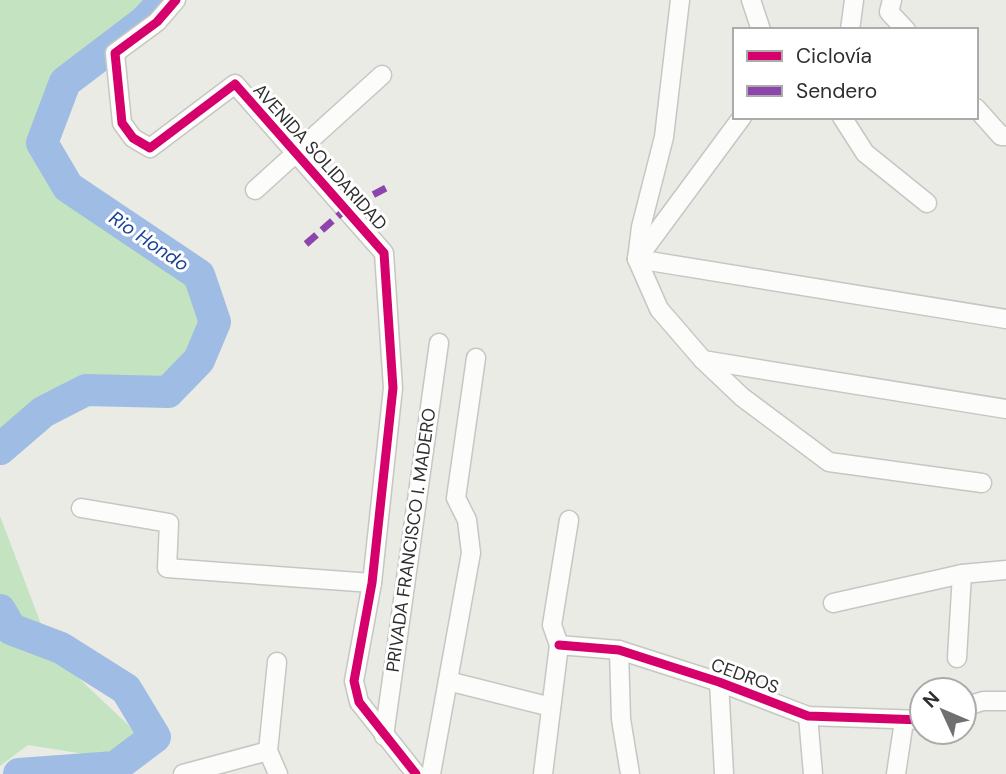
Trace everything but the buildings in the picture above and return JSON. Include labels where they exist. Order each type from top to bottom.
[{"type":"street","name":"AVENIDA SOLIDARIDAD","points":[[176,0],[157,22],[115,53],[122,123],[133,138],[150,148],[235,84],[384,253],[393,388],[372,583],[354,681],[359,702],[416,774]]},
{"type":"street","points":[[680,0],[664,137],[640,227],[637,260],[659,309],[703,360],[742,397],[829,462],[982,483]]},
{"type":"street","points":[[751,0],[760,28]]},
{"type":"street","points":[[850,28],[854,0]]},
{"type":"street","points":[[892,0],[889,12],[904,28]]},
{"type":"street","points":[[255,190],[382,75]]},
{"type":"street","points":[[978,110],[1001,136],[1006,136]]},
{"type":"street","points":[[637,260],[741,119]]},
{"type":"street","points":[[843,119],[865,153],[927,203]]},
{"type":"street","points":[[637,260],[1006,318]]},
{"type":"street","name":"PRIVADA FRANCISCO I. MADERO","points":[[384,736],[439,343]]},
{"type":"street","points":[[431,774],[471,553],[467,520],[456,498],[476,358]]},
{"type":"street","points":[[703,360],[1006,409]]},
{"type":"street","points":[[80,508],[169,523],[167,568],[372,583]]},
{"type":"street","points":[[543,774],[559,645],[552,625],[569,520]]},
{"type":"street","points":[[833,603],[962,574],[1006,570]]},
{"type":"street","points":[[957,658],[962,574]]},
{"type":"street","name":"CEDROS","points":[[559,645],[619,650],[719,682],[808,716],[908,721]]},
{"type":"street","points":[[619,650],[621,719],[630,774]]},
{"type":"street","points":[[277,663],[268,751],[278,774]]},
{"type":"street","points":[[448,681],[551,707]]},
{"type":"street","points":[[719,682],[724,774]]},
{"type":"street","points":[[978,703],[1006,701]]},
{"type":"street","points":[[808,716],[813,774]]},
{"type":"street","points":[[897,774],[908,738]]},
{"type":"street","points":[[183,774],[268,751]]},
{"type":"green space","points":[[0,0],[151,0],[137,15],[56,75],[31,143],[61,193],[191,281],[205,321],[191,354],[164,382],[83,380],[37,403],[5,429],[0,466]]},
{"type":"green space","points":[[0,516],[52,653],[140,736],[109,758],[28,745],[0,766]]},
{"type":"waterway","name":"Rio Hondo","points":[[0,449],[43,412],[86,390],[168,392],[199,360],[215,322],[199,275],[68,187],[42,143],[65,82],[144,22],[165,0]]},
{"type":"waterway","name":"Rio Hondo","points":[[0,610],[11,629],[61,648],[126,689],[155,737],[115,767],[19,774]]},
{"type":"marked path","points":[[306,244],[346,209],[388,187]]},
{"type":"cycle path","points":[[176,0],[157,22],[115,53],[122,123],[133,138],[150,148],[235,84],[384,253],[393,388],[372,583],[354,681],[359,702],[416,774]]},
{"type":"cycle path","points":[[559,645],[619,650],[719,682],[808,716],[908,720]]}]
